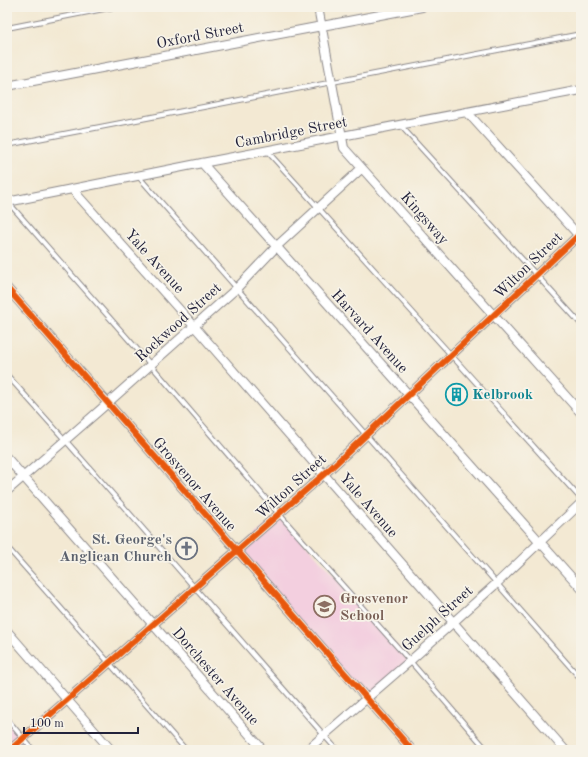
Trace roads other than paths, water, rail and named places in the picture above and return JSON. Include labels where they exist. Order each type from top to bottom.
[{"type":"street","name":"Kingsway","points":[[318,7],[344,148],[581,413]]},
{"type":"street","name":"Oxford Street","points":[[7,86],[422,7]]},
{"type":"street","name":"Cambridge Street","points":[[7,202],[581,90]]},
{"type":"street","points":[[466,112],[580,235]]},
{"type":"street","name":"Harvard Avenue","points":[[202,163],[581,588]]},
{"type":"street","name":"Rockwood Street","points":[[7,491],[108,404],[237,288],[277,246],[362,168]]},
{"type":"street","name":"Yale Avenue","points":[[72,189],[194,326],[565,750]]},
{"type":"street","name":"Wilton Street","points":[[10,750],[324,475],[580,235]]},
{"type":"street","name":"Grosvenor Avenue","points":[[7,288],[412,750]]},
{"type":"street","name":"Dorchester Avenue","points":[[7,458],[263,750]]},
{"type":"street","name":"Guelph Street","points":[[307,750],[497,583],[581,503]]},
{"type":"street","points":[[7,631],[111,750]]},
{"type":"lane","points":[[7,28],[114,7]]},
{"type":"lane","points":[[7,145],[581,34]]},
{"type":"lane","points":[[401,126],[581,324]]},
{"type":"lane","points":[[267,152],[581,499]]},
{"type":"lane","points":[[137,176],[581,678]]},
{"type":"lane","points":[[7,202],[487,750]]},
{"type":"lane","points":[[7,376],[66,440],[195,589],[338,750]]},
{"type":"lane","points":[[7,547],[186,750]]},
{"type":"lane","points":[[7,719],[33,750]]},
{"type":"place","name":"Kelbrook","points":[[456,394]]},
{"type":"place","name":"St. George's Anglican Church","points":[[187,548]]},
{"type":"place","name":"Grosvenor School","points":[[324,607]]}]
